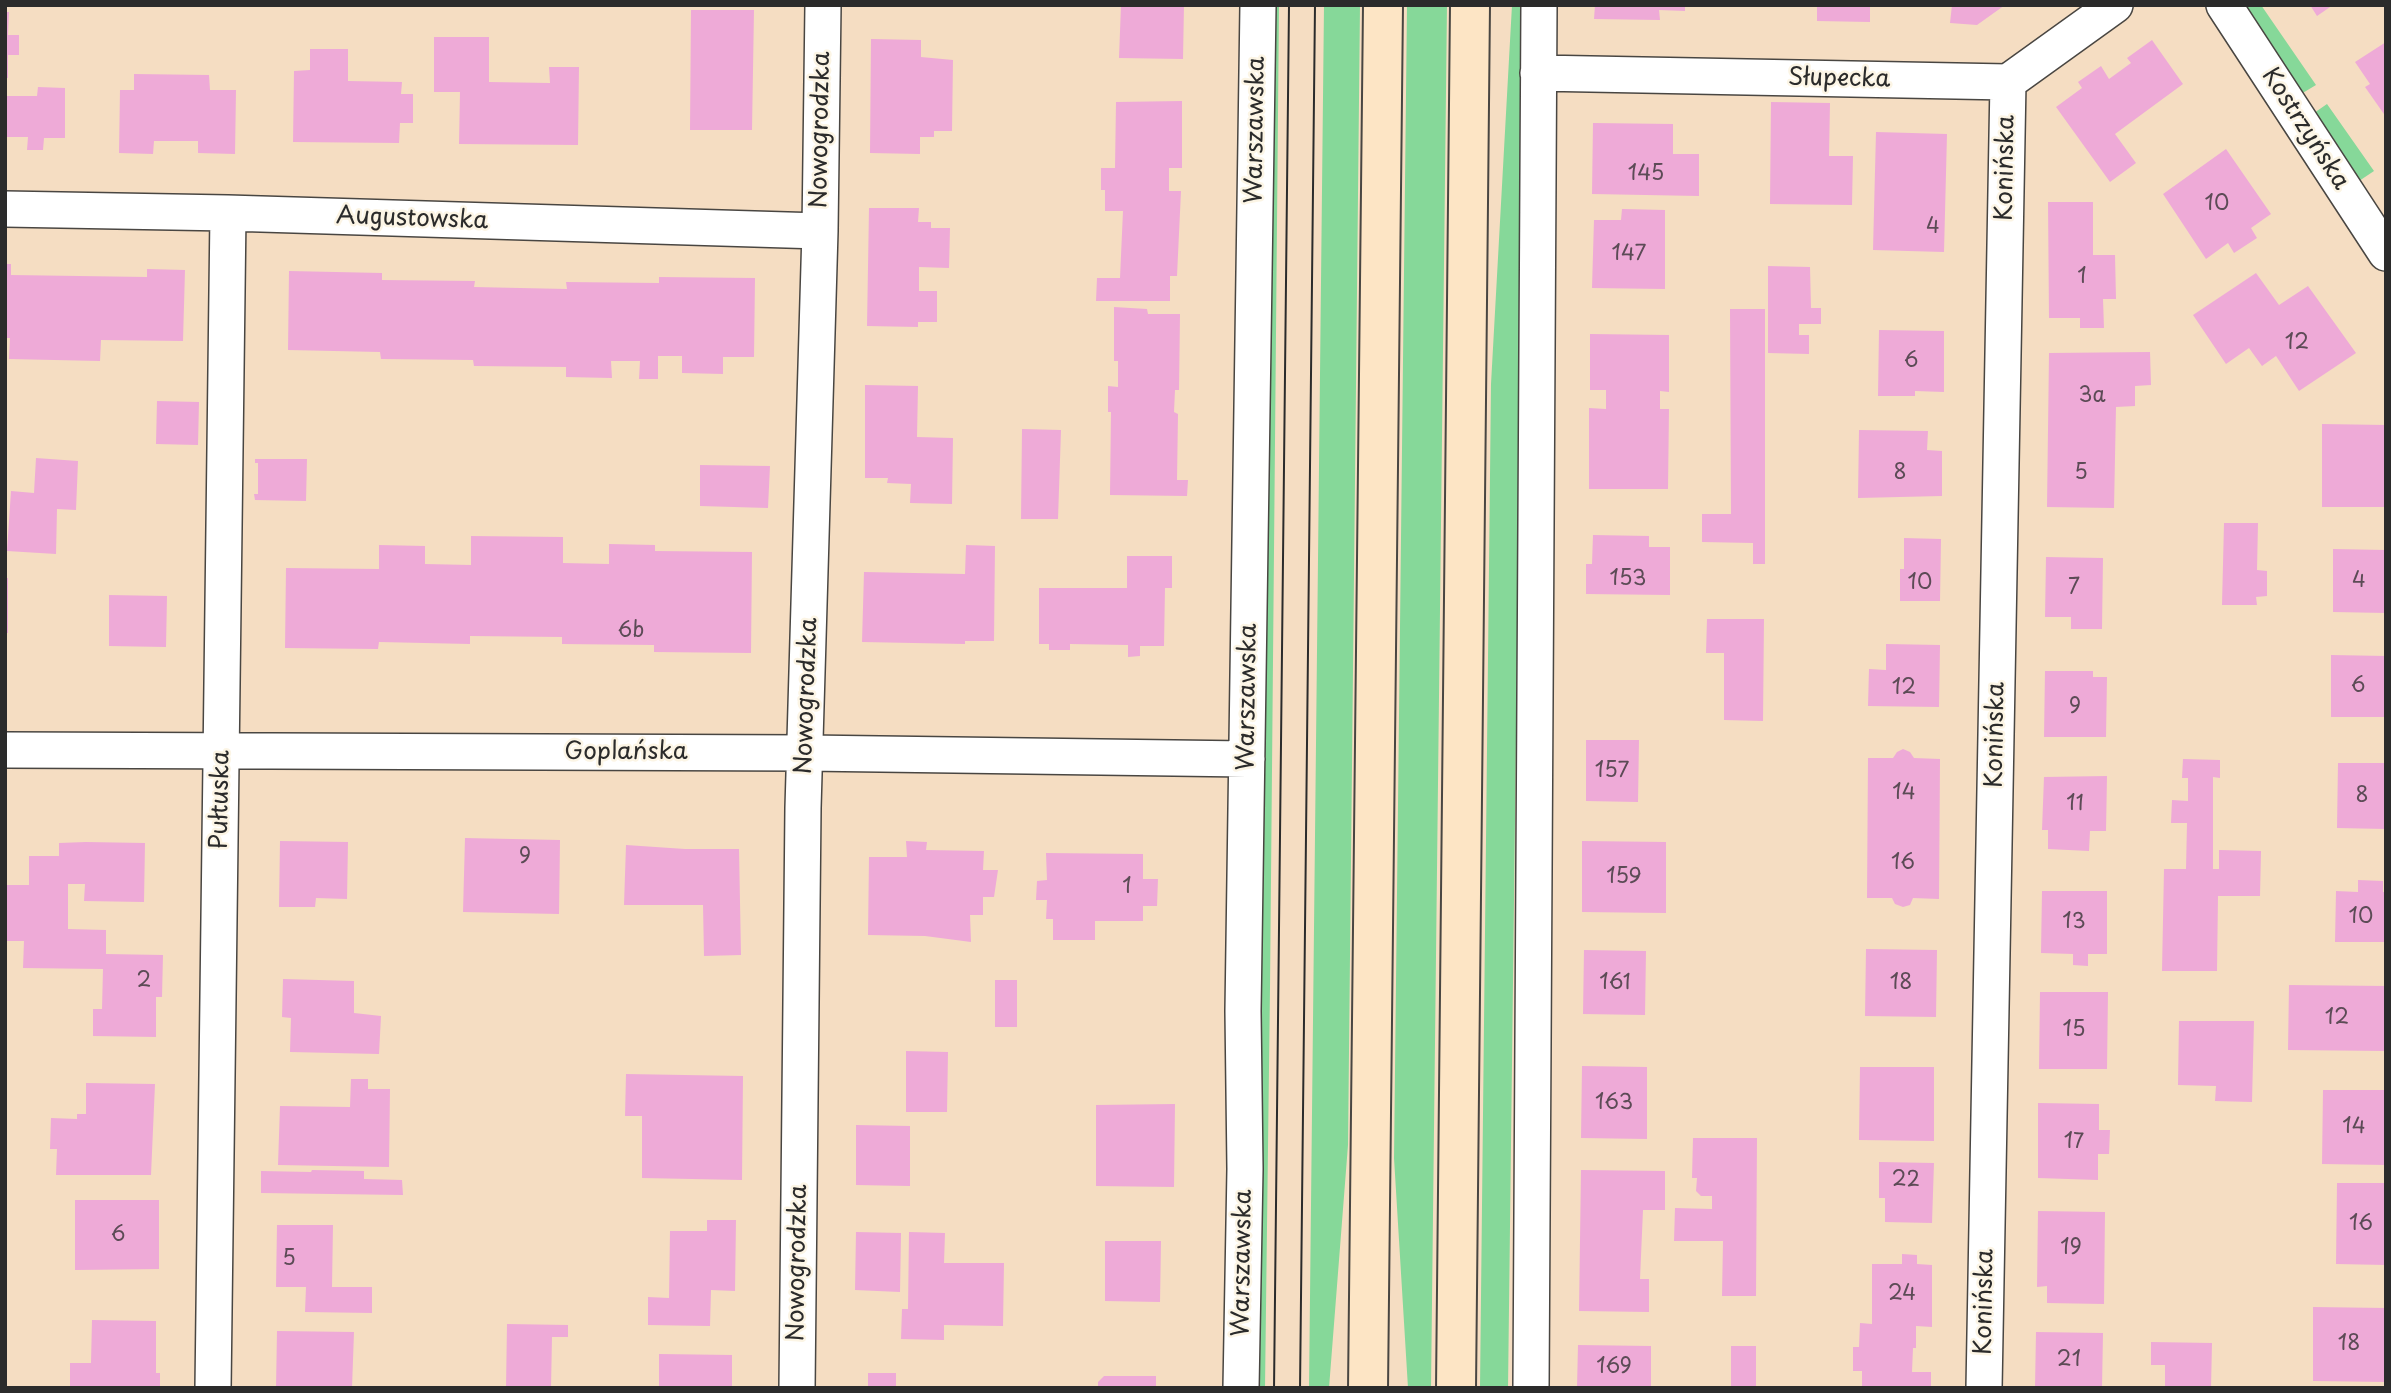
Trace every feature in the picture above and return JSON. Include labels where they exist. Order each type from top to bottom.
[{"type":"main road","points":[[1368,1388],[1383,5]]},
{"type":"main road","points":[[1456,1388],[1471,5]]},
{"type":"street","name":"Nowogrodzka","points":[[797,1388],[803,808],[807,753],[823,5]]},
{"type":"street","name":"Warszawska","points":[[1241,1388],[1245,1169],[1242,1011],[1258,5]]},
{"type":"street","points":[[1531,1388],[1539,5]]},
{"type":"street","points":[[2008,82],[2115,5]]},
{"type":"street","name":"Kostrzyńska","points":[[2224,5],[2386,253]]},
{"type":"street","name":"Słupecka","points":[[1538,73],[2008,82]]},
{"type":"street","name":"Konińska","points":[[1984,1388],[2008,82]]},
{"type":"street","name":"Augustowska","points":[[5,209],[820,231]]},
{"type":"street","name":"Pułtuska","points":[[213,1388],[228,213]]},
{"type":"street","name":"Goplańska","points":[[5,750],[807,753],[1247,759]]},
{"type":"green space","points":[[1272,5],[1279,5],[1270,987],[1265,1388],[1256,1388]]},
{"type":"green space","points":[[1324,5],[1360,5],[1348,1145],[1329,1388],[1309,1388]]},
{"type":"green space","points":[[1407,5],[1447,5],[1431,1388],[1408,1388],[1394,1158]]},
{"type":"green space","points":[[1512,5],[1525,5],[1508,1388],[1480,1388],[1491,384]]},
{"type":"green space","points":[[2242,5],[2261,5],[2316,85],[2301,94]]},
{"type":"green space","points":[[2327,104],[2374,171],[2359,181],[2314,113]]},
{"type":"building","points":[[1121,5],[1184,5],[1183,59],[1119,58]]},
{"type":"building","points":[[1595,5],[1685,5],[1685,11],[1659,10],[1660,20],[1594,19]]},
{"type":"building","points":[[1817,5],[1870,5],[1870,22],[1817,21]]},
{"type":"building","points":[[1952,5],[2005,5],[1977,25],[1950,23]]},
{"type":"building","points":[[2310,5],[2333,5],[2317,16]]},
{"type":"building","points":[[691,10],[754,10],[752,130],[690,130]]},
{"type":"building","points":[[5,12],[9,12],[8,35],[19,35],[19,55],[8,55],[8,78],[5,78]]},
{"type":"building","points":[[434,37],[489,37],[489,82],[550,83],[549,67],[579,67],[578,145],[459,144],[460,92],[434,92]]},
{"type":"building","points":[[871,39],[921,40],[921,57],[953,60],[952,131],[934,131],[934,137],[920,137],[920,154],[870,153]]},
{"type":"building","points":[[2152,40],[2183,84],[2115,134],[2136,163],[2110,182],[2056,107],[2082,88],[2078,82],[2101,66],[2109,79],[2131,63],[2127,58]]},
{"type":"building","points":[[2386,42],[2386,117],[2365,87],[2370,84],[2355,62]]},
{"type":"building","points":[[310,49],[348,49],[348,81],[402,82],[401,94],[413,94],[413,123],[400,123],[399,143],[293,142],[294,71],[310,70]]},
{"type":"building","points":[[134,74],[209,75],[210,90],[236,90],[235,154],[198,153],[198,141],[154,141],[153,154],[119,153],[120,90],[134,90]]},
{"type":"building","points":[[38,87],[65,88],[65,138],[44,138],[43,150],[27,150],[28,137],[6,137],[5,96],[37,96]]},
{"type":"building","points":[[1182,101],[1182,168],[1169,168],[1169,191],[1181,191],[1177,276],[1170,276],[1170,301],[1096,301],[1097,278],[1120,278],[1123,211],[1105,211],[1105,190],[1101,190],[1101,168],[1115,168],[1116,102]]},
{"type":"building","points":[[1771,102],[1830,103],[1829,156],[1853,156],[1852,205],[1770,204]]},
{"type":"building","points":[[1593,123],[1673,124],[1673,154],[1699,154],[1699,196],[1592,194]]},
{"type":"building","points":[[1876,132],[1947,134],[1944,252],[1873,250]]},
{"type":"building","points":[[2226,149],[2271,214],[2251,228],[2257,238],[2234,253],[2228,243],[2206,259],[2163,194]]},
{"type":"building","points":[[2048,202],[2093,202],[2093,255],[2115,255],[2116,299],[2103,299],[2104,328],[2080,328],[2080,318],[2049,318]]},
{"type":"building","points":[[869,208],[919,208],[918,222],[931,222],[931,228],[950,228],[949,268],[919,267],[919,291],[937,291],[937,322],[918,322],[918,327],[867,326]]},
{"type":"building","points":[[1622,209],[1665,210],[1665,289],[1592,288],[1594,220],[1621,220]]},
{"type":"building","points":[[5,264],[11,264],[11,275],[147,277],[147,269],[185,270],[183,341],[101,340],[100,361],[9,359],[10,338],[5,338]]},
{"type":"building","points":[[1768,266],[1810,267],[1811,308],[1821,308],[1821,324],[1799,324],[1799,335],[1809,335],[1809,354],[1768,353]]},
{"type":"building","points":[[289,271],[382,273],[382,280],[475,281],[474,287],[567,289],[566,282],[659,283],[659,277],[755,278],[754,357],[723,357],[723,374],[682,373],[682,356],[658,356],[658,379],[639,379],[640,361],[611,361],[612,378],[566,377],[566,367],[474,366],[473,360],[381,359],[380,352],[288,350]]},
{"type":"building","points":[[2256,273],[2279,305],[2308,286],[2356,353],[2299,391],[2276,356],[2262,366],[2249,348],[2226,364],[2193,315]]},
{"type":"building","points":[[1114,307],[1147,309],[1148,314],[1180,314],[1179,390],[1175,390],[1174,412],[1178,414],[1177,480],[1188,480],[1187,496],[1110,495],[1111,412],[1108,412],[1108,386],[1118,387],[1118,361],[1114,361]]},
{"type":"building","points":[[1730,309],[1765,309],[1765,564],[1753,564],[1753,543],[1702,542],[1702,514],[1731,514]]},
{"type":"building","points":[[1879,330],[1944,331],[1944,392],[1915,391],[1915,396],[1878,396]]},
{"type":"building","points":[[1590,334],[1669,335],[1669,392],[1660,391],[1660,409],[1669,409],[1668,489],[1589,489],[1589,408],[1606,409],[1606,390],[1590,390]]},
{"type":"building","points":[[2150,352],[2151,385],[2135,386],[2135,406],[2116,407],[2114,508],[2047,507],[2049,353]]},
{"type":"building","points":[[865,385],[918,386],[917,437],[953,438],[952,504],[910,503],[911,484],[887,483],[888,478],[865,478]]},
{"type":"building","points":[[157,401],[199,402],[198,445],[156,444]]},
{"type":"building","points":[[2322,424],[2386,425],[2386,507],[2322,507]]},
{"type":"building","points":[[1022,429],[1061,430],[1058,519],[1021,519]]},
{"type":"building","points":[[1859,430],[1928,431],[1927,450],[1942,451],[1942,496],[1858,498]]},
{"type":"building","points":[[36,458],[78,461],[76,510],[57,509],[56,554],[7,551],[11,491],[34,493]]},
{"type":"building","points":[[255,459],[307,459],[306,501],[255,500],[254,494],[258,494],[258,463],[255,463]]},
{"type":"building","points":[[700,465],[770,466],[768,508],[700,506]]},
{"type":"building","points":[[2224,523],[2258,523],[2257,570],[2267,571],[2267,596],[2256,597],[2257,605],[2222,605]]},
{"type":"building","points":[[1593,535],[1649,536],[1649,547],[1670,547],[1670,595],[1586,594],[1586,564],[1592,564]]},
{"type":"building","points":[[471,536],[563,537],[563,563],[609,564],[609,544],[655,545],[655,551],[752,552],[751,653],[654,652],[654,645],[562,644],[562,637],[470,636],[470,644],[379,642],[378,649],[285,648],[286,568],[379,569],[379,545],[425,546],[425,564],[471,565]]},
{"type":"building","points":[[1904,538],[1941,539],[1940,601],[1900,601]]},
{"type":"building","points":[[966,545],[995,546],[994,641],[965,641],[965,644],[862,642],[864,572],[965,574]]},
{"type":"building","points":[[2333,549],[2386,550],[2386,613],[2333,612]]},
{"type":"building","points":[[1127,556],[1172,556],[1172,588],[1165,588],[1164,646],[1140,646],[1140,656],[1128,657],[1128,645],[1070,644],[1070,650],[1049,650],[1049,644],[1039,644],[1039,588],[1127,588]]},
{"type":"building","points":[[2046,557],[2103,558],[2102,629],[2071,629],[2071,617],[2045,617]]},
{"type":"building","points":[[5,578],[8,578],[8,633],[5,633]]},
{"type":"building","points":[[109,595],[167,596],[166,647],[109,646]]},
{"type":"building","points":[[1707,619],[1764,619],[1763,721],[1724,720],[1724,653],[1706,653]]},
{"type":"building","points":[[1886,644],[1940,645],[1939,707],[1868,706],[1869,669],[1886,670]]},
{"type":"building","points":[[2331,655],[2386,656],[2386,717],[2331,717]]},
{"type":"building","points":[[2045,671],[2093,671],[2093,677],[2107,677],[2106,737],[2044,737]]},
{"type":"building","points":[[1586,740],[1639,740],[1638,802],[1586,801]]},
{"type":"building","points":[[1903,749],[1910,752],[1914,758],[1940,759],[1939,899],[1913,898],[1910,905],[1903,907],[1895,904],[1892,898],[1867,898],[1868,758],[1893,758]]},
{"type":"building","points":[[2183,759],[2220,760],[2220,778],[2213,777],[2213,869],[2219,869],[2219,850],[2261,851],[2260,896],[2218,896],[2217,971],[2162,971],[2164,869],[2186,869],[2187,823],[2171,823],[2172,800],[2188,801],[2188,778],[2182,778]]},
{"type":"building","points":[[2338,763],[2386,763],[2386,829],[2337,828]]},
{"type":"building","points":[[2107,776],[2106,831],[2090,831],[2089,851],[2048,849],[2048,830],[2042,830],[2044,777]]},
{"type":"building","points":[[465,838],[560,840],[559,914],[463,912]]},
{"type":"building","points":[[280,841],[348,842],[347,899],[316,898],[315,907],[279,907]]},
{"type":"building","points":[[906,841],[927,842],[926,850],[984,851],[983,870],[998,870],[994,897],[983,897],[983,915],[970,915],[971,942],[925,936],[868,935],[869,857],[907,857]]},
{"type":"building","points":[[1582,841],[1666,842],[1666,913],[1582,912]]},
{"type":"building","points":[[59,843],[145,843],[144,902],[84,901],[85,884],[68,884],[68,929],[106,930],[106,954],[163,955],[162,997],[156,997],[156,1037],[93,1036],[93,1009],[102,1009],[103,969],[23,968],[24,941],[5,941],[5,885],[29,885],[29,856],[59,856]]},
{"type":"building","points":[[626,845],[739,849],[741,955],[704,956],[703,905],[624,905]]},
{"type":"building","points":[[1046,853],[1143,854],[1143,879],[1158,879],[1157,906],[1143,906],[1143,921],[1095,921],[1095,940],[1053,940],[1053,919],[1046,919],[1047,900],[1036,900],[1037,881],[1047,880]]},
{"type":"building","points":[[2358,880],[2383,881],[2383,892],[2386,892],[2386,942],[2335,942],[2336,891],[2358,892]]},
{"type":"building","points":[[2042,891],[2107,891],[2107,954],[2088,954],[2088,966],[2073,965],[2073,954],[2041,953]]},
{"type":"building","points":[[1866,949],[1937,950],[1936,1017],[1865,1016]]},
{"type":"building","points":[[1584,950],[1646,951],[1645,1015],[1583,1014]]},
{"type":"building","points":[[283,979],[354,981],[354,1013],[381,1016],[379,1054],[290,1052],[291,1018],[282,1017]]},
{"type":"building","points":[[995,980],[1017,980],[1017,1027],[995,1027]]},
{"type":"building","points":[[2289,985],[2386,986],[2386,1051],[2288,1050]]},
{"type":"building","points":[[2040,992],[2108,992],[2107,1069],[2039,1069]]},
{"type":"building","points":[[2179,1021],[2254,1021],[2252,1102],[2215,1101],[2216,1086],[2178,1085]]},
{"type":"building","points":[[906,1051],[948,1052],[947,1112],[906,1112]]},
{"type":"building","points":[[1582,1066],[1647,1067],[1647,1139],[1581,1138]]},
{"type":"building","points":[[1860,1067],[1934,1067],[1934,1141],[1859,1140]]},
{"type":"building","points":[[626,1074],[743,1076],[742,1180],[642,1178],[642,1116],[625,1116]]},
{"type":"building","points":[[351,1079],[368,1079],[368,1089],[390,1089],[389,1167],[278,1165],[280,1106],[350,1107]]},
{"type":"building","points":[[86,1083],[155,1084],[151,1175],[56,1175],[57,1149],[50,1149],[51,1118],[77,1119],[77,1114],[86,1114]]},
{"type":"building","points":[[2323,1090],[2386,1090],[2386,1165],[2322,1164]]},
{"type":"building","points":[[2038,1103],[2099,1104],[2099,1130],[2110,1130],[2109,1154],[2098,1154],[2098,1180],[2038,1178]]},
{"type":"building","points":[[1175,1104],[1174,1187],[1096,1186],[1096,1105]]},
{"type":"building","points":[[856,1125],[910,1126],[910,1186],[856,1185]]},
{"type":"building","points":[[1693,1138],[1757,1138],[1756,1296],[1722,1296],[1723,1241],[1674,1241],[1675,1208],[1712,1209],[1712,1196],[1701,1196],[1696,1191],[1697,1178],[1692,1178]]},
{"type":"building","points":[[1879,1162],[1934,1163],[1932,1223],[1885,1222],[1885,1198],[1879,1198]]},
{"type":"building","points":[[1581,1170],[1665,1171],[1665,1210],[1643,1210],[1640,1279],[1649,1279],[1649,1312],[1579,1311]]},
{"type":"building","points":[[261,1171],[364,1171],[364,1179],[402,1180],[403,1195],[261,1193]]},
{"type":"building","points":[[2337,1183],[2386,1183],[2386,1265],[2336,1264]]},
{"type":"building","points":[[75,1200],[159,1200],[159,1269],[75,1270]]},
{"type":"building","points":[[2038,1211],[2105,1212],[2104,1304],[2047,1303],[2047,1286],[2037,1287]]},
{"type":"building","points":[[707,1220],[736,1220],[735,1291],[711,1290],[710,1326],[648,1325],[648,1297],[669,1298],[670,1231],[707,1231]]},
{"type":"building","points":[[277,1225],[333,1225],[332,1287],[372,1287],[372,1313],[305,1312],[306,1287],[276,1287]]},
{"type":"building","points":[[856,1232],[901,1233],[900,1292],[855,1290]]},
{"type":"building","points":[[909,1232],[945,1233],[944,1263],[1004,1263],[1003,1326],[944,1325],[944,1340],[901,1339],[902,1309],[908,1309]]},
{"type":"building","points":[[1105,1241],[1161,1241],[1160,1302],[1105,1301]]},
{"type":"building","points":[[1902,1254],[1917,1255],[1917,1264],[1932,1265],[1932,1327],[1916,1326],[1912,1372],[1931,1372],[1931,1388],[1862,1388],[1862,1371],[1853,1371],[1853,1347],[1859,1347],[1860,1323],[1872,1324],[1872,1264],[1902,1264]]},
{"type":"building","points":[[2313,1307],[2386,1308],[2386,1382],[2313,1381]]},
{"type":"building","points":[[92,1320],[156,1321],[156,1373],[160,1373],[160,1388],[70,1388],[70,1363],[91,1363]]},
{"type":"building","points":[[507,1324],[568,1325],[568,1337],[552,1337],[551,1388],[506,1388]]},
{"type":"building","points":[[277,1331],[354,1332],[352,1388],[276,1388]]},
{"type":"building","points":[[2036,1332],[2103,1333],[2102,1388],[2035,1387]]},
{"type":"building","points":[[2151,1342],[2212,1343],[2211,1388],[2165,1388],[2165,1365],[2151,1365]]},
{"type":"building","points":[[1578,1345],[1651,1346],[1651,1388],[1577,1388]]},
{"type":"building","points":[[1731,1346],[1756,1346],[1756,1388],[1731,1388]]},
{"type":"building","points":[[659,1354],[732,1355],[732,1388],[659,1388]]},
{"type":"building","points":[[868,1373],[896,1373],[896,1388],[868,1388]]},
{"type":"building","points":[[1104,1376],[1156,1376],[1156,1388],[1098,1388],[1098,1382]]},
{"type":"tram line","points":[[1274,1388],[1289,5]]},
{"type":"tram line","points":[[1300,1388],[1315,5]]}]
